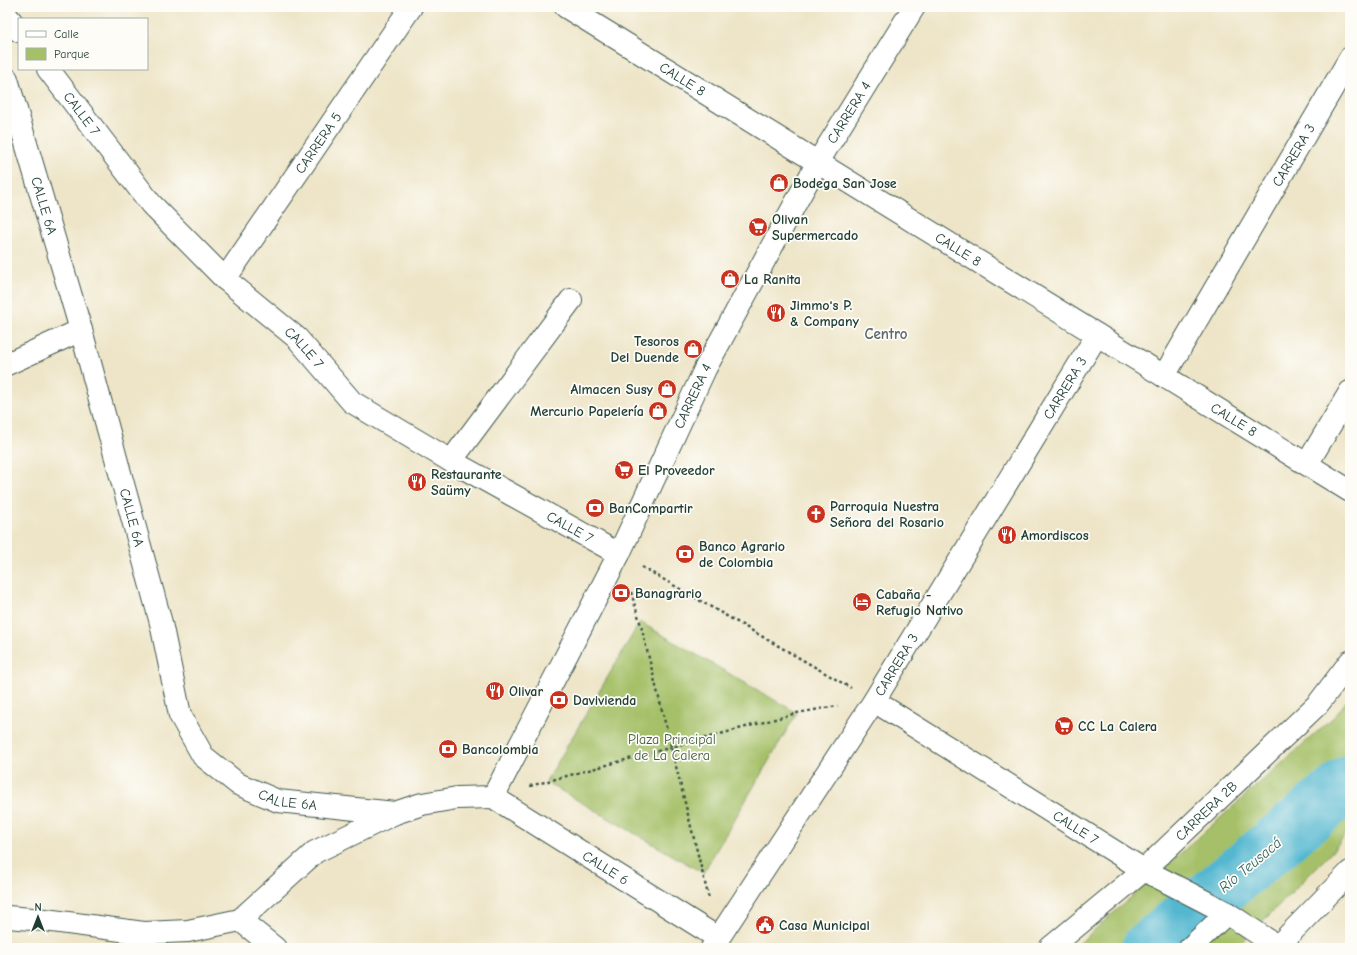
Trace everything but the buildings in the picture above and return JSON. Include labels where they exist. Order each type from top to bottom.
[{"type":"street","name":"CARRERA 5","points":[[225,279],[411,7]]},
{"type":"street","name":"CALLE 8","points":[[566,7],[1350,491]]},
{"type":"street","name":"CARRERA 4","points":[[492,797],[620,554],[705,370],[818,162],[914,7]]},
{"type":"street","points":[[7,16],[18,31]]},
{"type":"street","name":"CARRERA 3","points":[[1164,376],[1350,58]]},
{"type":"street","name":"CALLE 7","points":[[49,70],[151,204],[225,279],[296,338],[352,402],[451,461],[620,554]]},
{"type":"street","name":"CALLE 6A","points":[[7,79],[81,330],[161,623],[180,715],[203,756],[238,784],[278,801],[394,813]]},
{"type":"street","points":[[451,461],[571,300]]},
{"type":"street","points":[[7,364],[81,330]]},
{"type":"street","name":"CARRERA 3","points":[[715,943],[874,701],[1097,335]]},
{"type":"street","points":[[1307,464],[1350,392]]},
{"type":"street","name":"CARRERA 2B","points":[[1050,948],[1144,870],[1318,704],[1350,662]]},
{"type":"street","name":"CALLE 7","points":[[874,701],[1144,870],[1227,913],[1279,947]]},
{"type":"street","points":[[7,917],[45,920],[145,941],[240,920],[315,852],[394,813],[422,804],[458,798],[492,797]]},
{"type":"street","name":"CALLE 6","points":[[492,797],[715,943]]},
{"type":"street","points":[[1279,947],[1350,872]]},
{"type":"street","points":[[1190,948],[1227,913]]},
{"type":"street","points":[[240,920],[275,948]]},
{"type":"path","points":[[620,554],[874,701]]},
{"type":"path","points":[[620,554],[640,622],[671,747],[715,943]]},
{"type":"path","points":[[492,797],[797,713],[874,701]]},
{"type":"green space","name":"Plaza Principal de La Calera","points":[[640,622],[797,713],[703,873],[546,782]]},
{"type":"green space","points":[[1350,696],[1350,830],[1329,855],[1236,948],[1074,948],[1336,715]]},
{"type":"waterway","name":"Río Teusacá","points":[[1149,948],[1350,782]]},
{"type":"place","name":"Bodega San Jose","points":[[779,183]]},
{"type":"place","name":"Olivan Supermercado","points":[[758,227]]},
{"type":"place","name":"La Ranita","points":[[730,279]]},
{"type":"place","name":"Jimmo's P. & Company","points":[[776,313]]},
{"type":"place","name":"Tesoros Del Duende","points":[[693,349]]},
{"type":"place","name":"Almacen Susy","points":[[667,389]]},
{"type":"place","name":"Mercurio Papelería","points":[[658,411]]},
{"type":"place","name":"El Proveedor","points":[[624,470]]},
{"type":"place","name":"Restaurante Saümy","points":[[417,482]]},
{"type":"place","name":"BanCompartir","points":[[595,508]]},
{"type":"place","name":"Parroquia Nuestra Señora del Rosario","points":[[816,514]]},
{"type":"place","name":"Amordiscos","points":[[1007,535]]},
{"type":"place","name":"Banco Agrario de Colombia","points":[[685,554]]},
{"type":"place","name":"Banagrario","points":[[621,593]]},
{"type":"place","name":"Cabaña - Refugio Nativo","points":[[862,602]]},
{"type":"place","name":"Olivar","points":[[495,691]]},
{"type":"place","name":"Davivienda","points":[[559,700]]},
{"type":"place","name":"CC La Calera","points":[[1064,726]]},
{"type":"place","name":"Bancolombia","points":[[448,749]]},
{"type":"place","name":"Casa Municipal","points":[[765,925]]},
{"type":"district","name":"Centro","points":[[886,334]]}]
